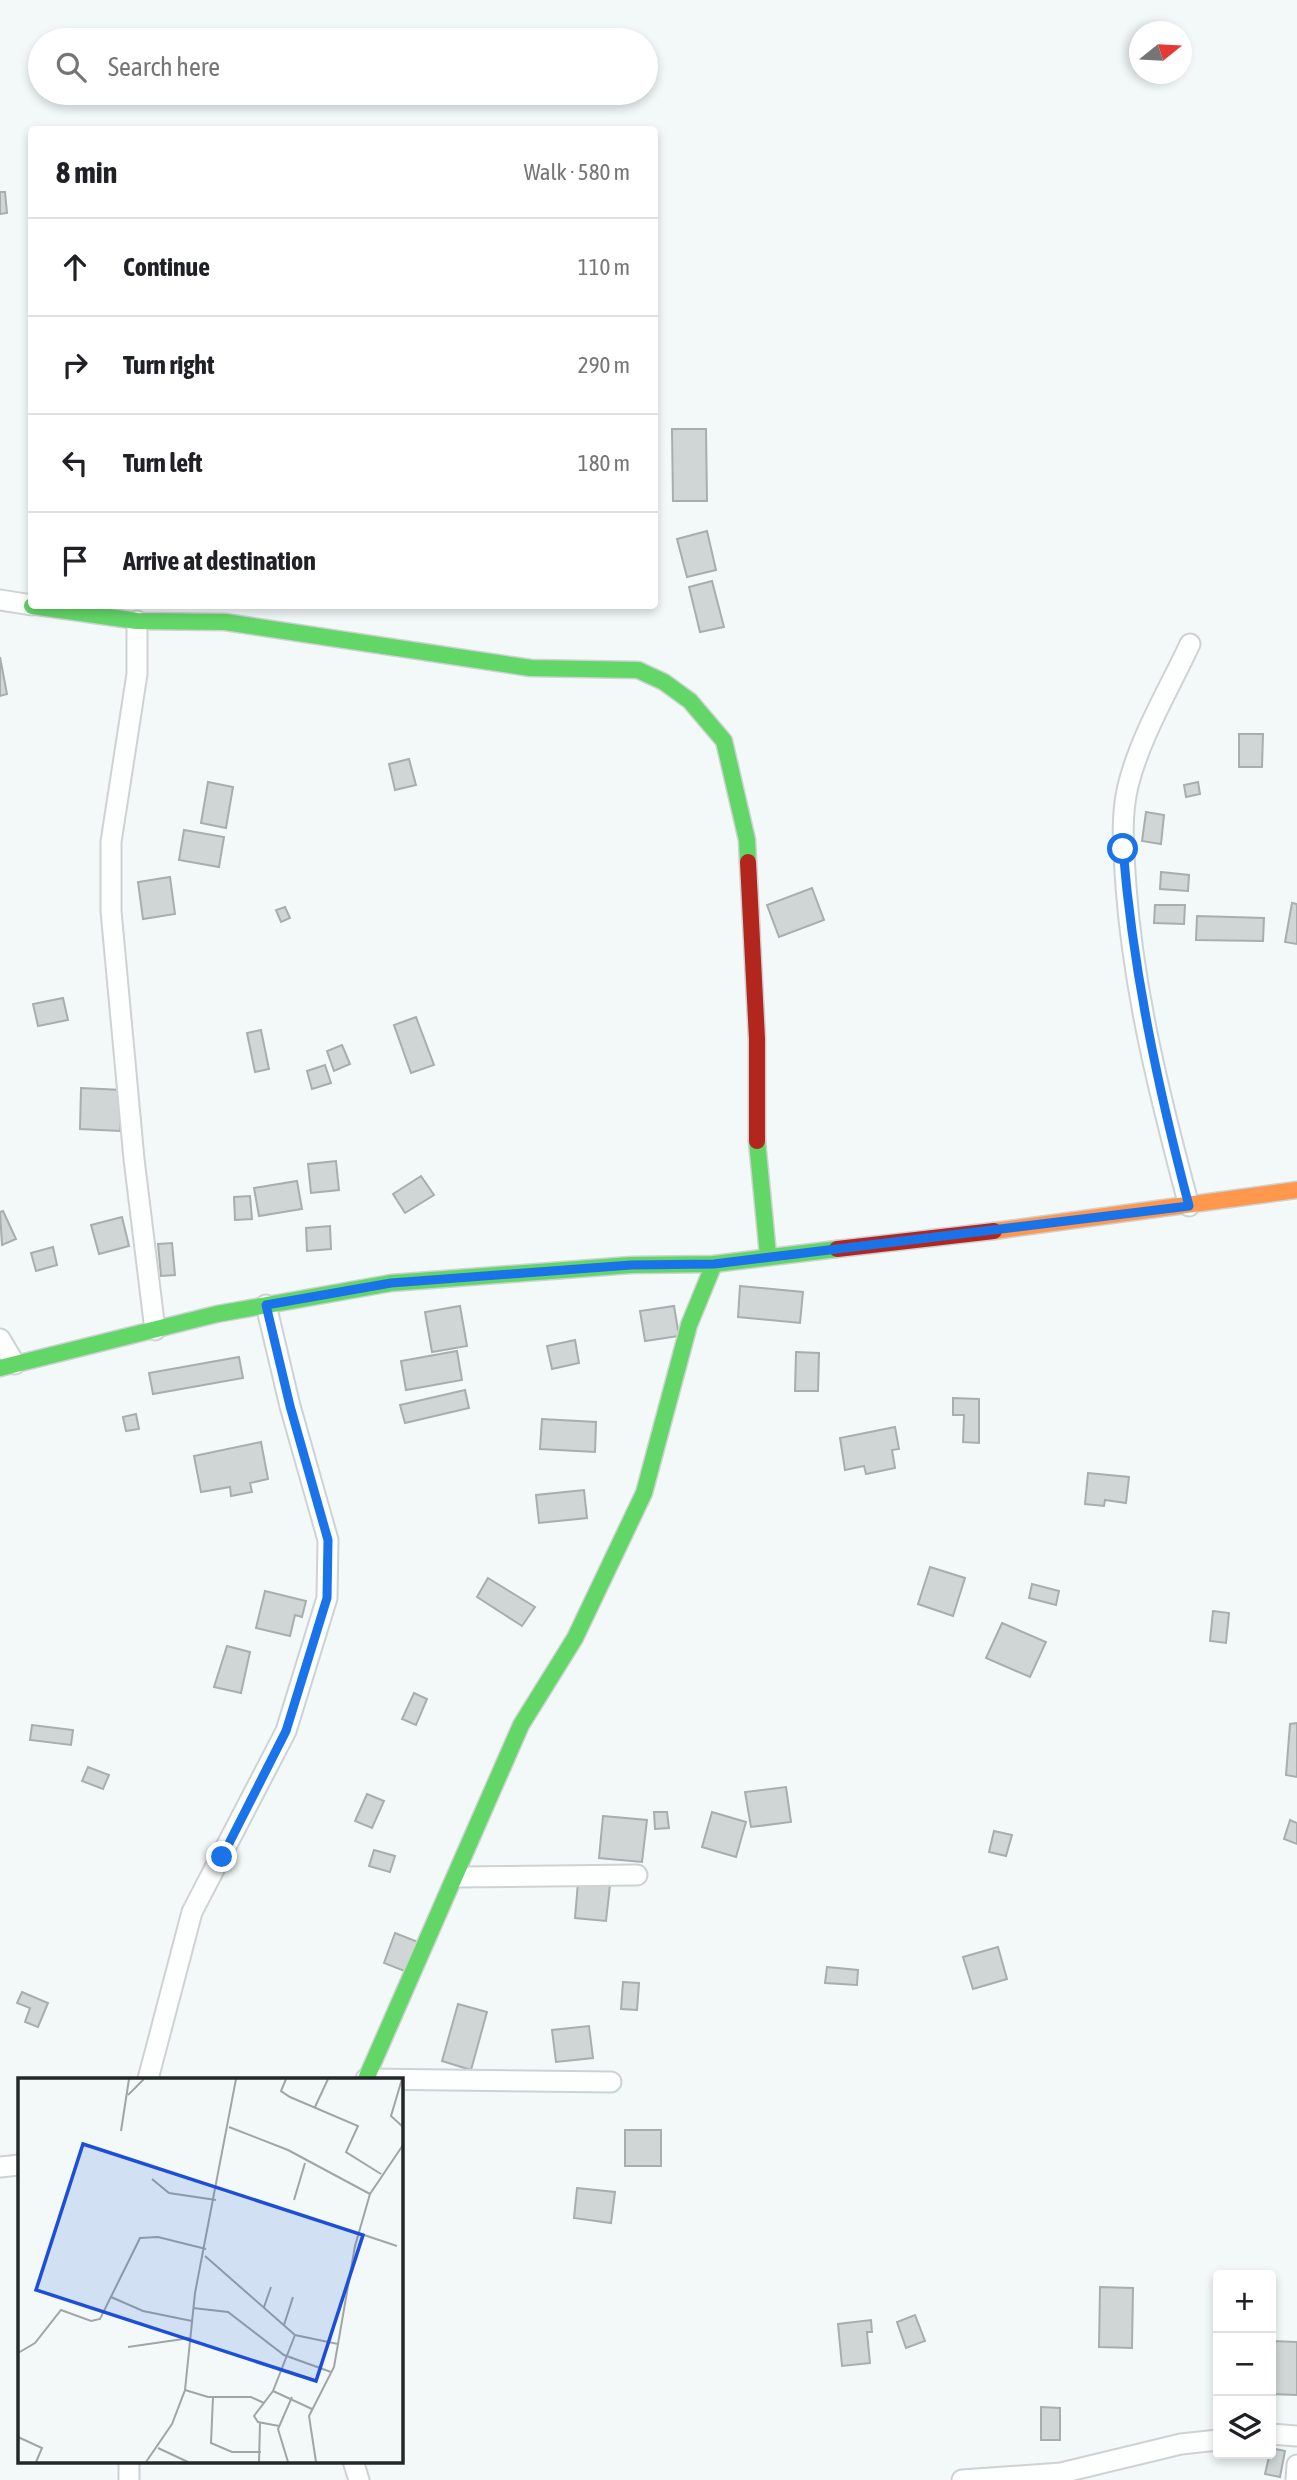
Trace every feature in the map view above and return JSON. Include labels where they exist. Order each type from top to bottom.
[{"type":"street","points":[[0,600],[28,604]]},
{"type":"street","points":[[58,609],[137,621],[225,622],[531,668],[638,670],[664,682],[690,701],[724,741],[747,840],[757,1039],[757,1153],[768,1255]]},
{"type":"street","points":[[137,621],[137,674],[111,842],[111,911],[134,1159],[155,1329]]},
{"type":"street","points":[[1189,1206],[1158,1088],[1140,989],[1128,916],[1123,815],[1128,785],[1138,759],[1190,644]]},
{"type":"street","points":[[0,1339],[8,1366],[155,1329],[266,1305],[391,1283],[607,1267],[714,1264],[768,1255],[1297,1191]]},
{"type":"street","points":[[366,2078],[457,1877],[521,1725],[575,1638],[644,1493],[689,1325],[714,1264]]},
{"type":"street","points":[[148,2078],[192,1912],[286,1731],[327,1598],[328,1540],[290,1406],[266,1305]]},
{"type":"street","points":[[457,1877],[637,1875]]},
{"type":"street","points":[[402,2079],[611,2082]]},
{"type":"street","points":[[0,2167],[18,2165]]},
{"type":"street","points":[[1276,2434],[1297,2436]]},
{"type":"street","points":[[962,2480],[1061,2473],[1181,2444],[1213,2441]]},
{"type":"street","points":[[129,2462],[129,2480]]},
{"type":"street","points":[[353,2462],[359,2480]]},
{"type":"street","points":[[1296,2480],[1297,2465]]},
{"type":"building","points":[[0,192],[5,192],[7,213],[0,214]]},
{"type":"building","points":[[672,429],[706,429],[707,501],[673,501]]},
{"type":"building","points":[[707,531],[716,570],[687,577],[677,539]]},
{"type":"building","points":[[712,581],[724,627],[700,632],[689,587]]},
{"type":"building","points":[[0,657],[7,694],[0,696]]},
{"type":"building","points":[[1239,734],[1263,734],[1262,767],[1239,767]]},
{"type":"building","points":[[409,759],[416,785],[395,790],[389,764]]},
{"type":"building","points":[[208,782],[233,787],[226,828],[201,823]]},
{"type":"building","points":[[1198,782],[1200,794],[1186,797],[1184,785]]},
{"type":"building","points":[[1146,812],[1164,815],[1161,844],[1142,841]]},
{"type":"building","points":[[184,830],[224,837],[219,867],[179,860]]},
{"type":"building","points":[[1161,872],[1189,875],[1188,891],[1160,889]]},
{"type":"building","points":[[170,877],[175,914],[143,919],[138,882]]},
{"type":"building","points":[[812,888],[824,920],[779,937],[767,905]]},
{"type":"building","points":[[1292,903],[1297,904],[1297,944],[1285,942]]},
{"type":"building","points":[[1155,905],[1185,905],[1184,924],[1154,923]]},
{"type":"building","points":[[285,907],[290,918],[281,922],[276,910]]},
{"type":"building","points":[[1197,916],[1264,918],[1263,941],[1196,940]]},
{"type":"building","points":[[63,998],[68,1020],[38,1026],[33,1004]]},
{"type":"building","points":[[416,1017],[434,1065],[411,1073],[394,1025]]},
{"type":"building","points":[[261,1030],[269,1069],[255,1072],[247,1033]]},
{"type":"building","points":[[342,1045],[350,1064],[334,1071],[327,1051]]},
{"type":"building","points":[[325,1065],[331,1083],[312,1089],[307,1071]]},
{"type":"building","points":[[81,1088],[122,1090],[120,1131],[80,1129]]},
{"type":"building","points":[[336,1161],[339,1190],[311,1193],[308,1164]]},
{"type":"building","points":[[421,1176],[434,1195],[405,1213],[393,1194]]},
{"type":"building","points":[[297,1181],[302,1209],[259,1216],[254,1188]]},
{"type":"building","points":[[250,1196],[252,1219],[235,1220],[234,1197]]},
{"type":"building","points":[[3,1211],[16,1239],[2,1245],[0,1212]]},
{"type":"building","points":[[122,1217],[129,1246],[99,1254],[91,1225]]},
{"type":"building","points":[[330,1226],[331,1249],[307,1251],[306,1228]]},
{"type":"building","points":[[172,1243],[175,1275],[161,1276],[158,1244]]},
{"type":"building","points":[[53,1247],[57,1265],[36,1271],[31,1253]]},
{"type":"building","points":[[740,1286],[803,1292],[800,1323],[738,1317]]},
{"type":"building","points":[[460,1306],[467,1346],[432,1352],[425,1312]]},
{"type":"building","points":[[674,1306],[679,1336],[645,1341],[640,1311]]},
{"type":"building","points":[[575,1340],[579,1363],[552,1369],[547,1346]]},
{"type":"building","points":[[457,1351],[462,1380],[406,1390],[401,1361]]},
{"type":"building","points":[[796,1352],[819,1353],[818,1391],[795,1391]]},
{"type":"building","points":[[239,1357],[243,1378],[153,1394],[149,1373]]},
{"type":"building","points":[[465,1390],[469,1408],[405,1423],[400,1405]]},
{"type":"building","points":[[953,1398],[979,1399],[979,1443],[963,1442],[964,1415],[953,1415]]},
{"type":"building","points":[[136,1414],[139,1429],[126,1431],[123,1417]]},
{"type":"building","points":[[542,1419],[596,1422],[595,1452],[540,1449]]},
{"type":"building","points":[[895,1427],[899,1449],[892,1450],[895,1468],[866,1474],[864,1466],[845,1470],[840,1438]]},
{"type":"building","points":[[261,1442],[268,1479],[250,1483],[252,1492],[231,1496],[230,1487],[201,1492],[194,1456]]},
{"type":"building","points":[[1088,1473],[1129,1477],[1126,1503],[1105,1500],[1104,1506],[1085,1504]]},
{"type":"building","points":[[584,1490],[587,1518],[539,1523],[536,1495]]},
{"type":"building","points":[[930,1567],[965,1578],[953,1616],[918,1604]]},
{"type":"building","points":[[488,1578],[535,1607],[522,1626],[477,1597]]},
{"type":"building","points":[[1032,1584],[1059,1591],[1056,1605],[1029,1598]]},
{"type":"building","points":[[265,1591],[306,1601],[302,1617],[295,1615],[290,1636],[256,1628]]},
{"type":"building","points":[[1213,1611],[1229,1613],[1226,1643],[1210,1641]]},
{"type":"building","points":[[1002,1623],[1046,1642],[1030,1677],[986,1658]]},
{"type":"building","points":[[227,1646],[250,1652],[241,1693],[214,1687]]},
{"type":"building","points":[[414,1693],[427,1699],[416,1725],[402,1719]]},
{"type":"building","points":[[1297,1723],[1297,1777],[1286,1775],[1290,1724]]},
{"type":"building","points":[[32,1725],[73,1730],[71,1745],[30,1740]]},
{"type":"building","points":[[88,1767],[109,1775],[103,1789],[82,1781]]},
{"type":"building","points":[[786,1787],[791,1822],[751,1827],[745,1792]]},
{"type":"building","points":[[367,1794],[384,1801],[372,1828],[355,1821]]},
{"type":"building","points":[[654,1812],[667,1812],[669,1828],[655,1829]]},
{"type":"building","points":[[712,1812],[746,1822],[736,1857],[702,1847]]},
{"type":"building","points":[[603,1816],[647,1820],[642,1862],[599,1858]]},
{"type":"building","points":[[1290,1820],[1297,1823],[1297,1844],[1284,1839]]},
{"type":"building","points":[[994,1831],[1012,1835],[1006,1856],[989,1852]]},
{"type":"building","points":[[374,1850],[395,1856],[390,1872],[369,1866]]},
{"type":"building","points":[[578,1882],[610,1885],[606,1921],[575,1918]]},
{"type":"building","points":[[395,1933],[418,1942],[407,1972],[384,1963]]},
{"type":"building","points":[[998,1947],[1007,1979],[973,1989],[963,1957]]},
{"type":"building","points":[[827,1967],[858,1970],[857,1985],[825,1983]]},
{"type":"building","points":[[623,1982],[639,1983],[637,2010],[621,2009]]},
{"type":"building","points":[[22,1992],[48,2003],[38,2027],[25,2022],[30,2008],[17,2003]]},
{"type":"building","points":[[458,2004],[487,2012],[471,2070],[442,2061]]},
{"type":"building","points":[[589,2026],[593,2058],[556,2062],[552,2030]]},
{"type":"building","points":[[625,2130],[661,2130],[661,2166],[625,2166]]},
{"type":"building","points":[[577,2188],[615,2192],[611,2223],[574,2218]]},
{"type":"building","points":[[1100,2287],[1133,2288],[1132,2348],[1099,2347]]},
{"type":"building","points":[[915,2315],[925,2341],[906,2348],[897,2322]]},
{"type":"building","points":[[871,2320],[872,2332],[867,2332],[870,2363],[842,2366],[838,2324]]},
{"type":"building","points":[[1276,2341],[1297,2342],[1297,2395],[1276,2394]]},
{"type":"building","points":[[1041,2407],[1060,2408],[1060,2440],[1041,2440]]},
{"type":"building","points":[[1276,2449],[1285,2451],[1280,2477],[1265,2474],[1268,2459],[1276,2459]]},
{"type":"traffic: fast","points":[[53,609],[137,621],[225,622],[531,668],[638,670],[664,682],[690,701],[724,741],[747,840],[748,862]]},
{"type":"traffic: fast","points":[[757,1141],[768,1255]]},
{"type":"traffic: fast","points":[[0,1368],[217,1314],[391,1283],[631,1265],[714,1264],[837,1249]]},
{"type":"traffic: fast","points":[[366,2078],[521,1725],[575,1638],[644,1493],[689,1325],[714,1264]]},
{"type":"traffic: slow","points":[[994,1231],[1297,1190]]},
{"type":"traffic: jam","points":[[748,862],[757,1039],[757,1141]]},
{"type":"traffic: jam","points":[[837,1249],[994,1231]]},
{"type":"route","points":[[222,1857],[286,1731],[327,1598],[328,1540],[290,1406],[266,1305],[391,1283],[545,1270],[714,1264],[768,1255],[1062,1223],[1189,1206],[1158,1088],[1128,916],[1123,849]]}]
